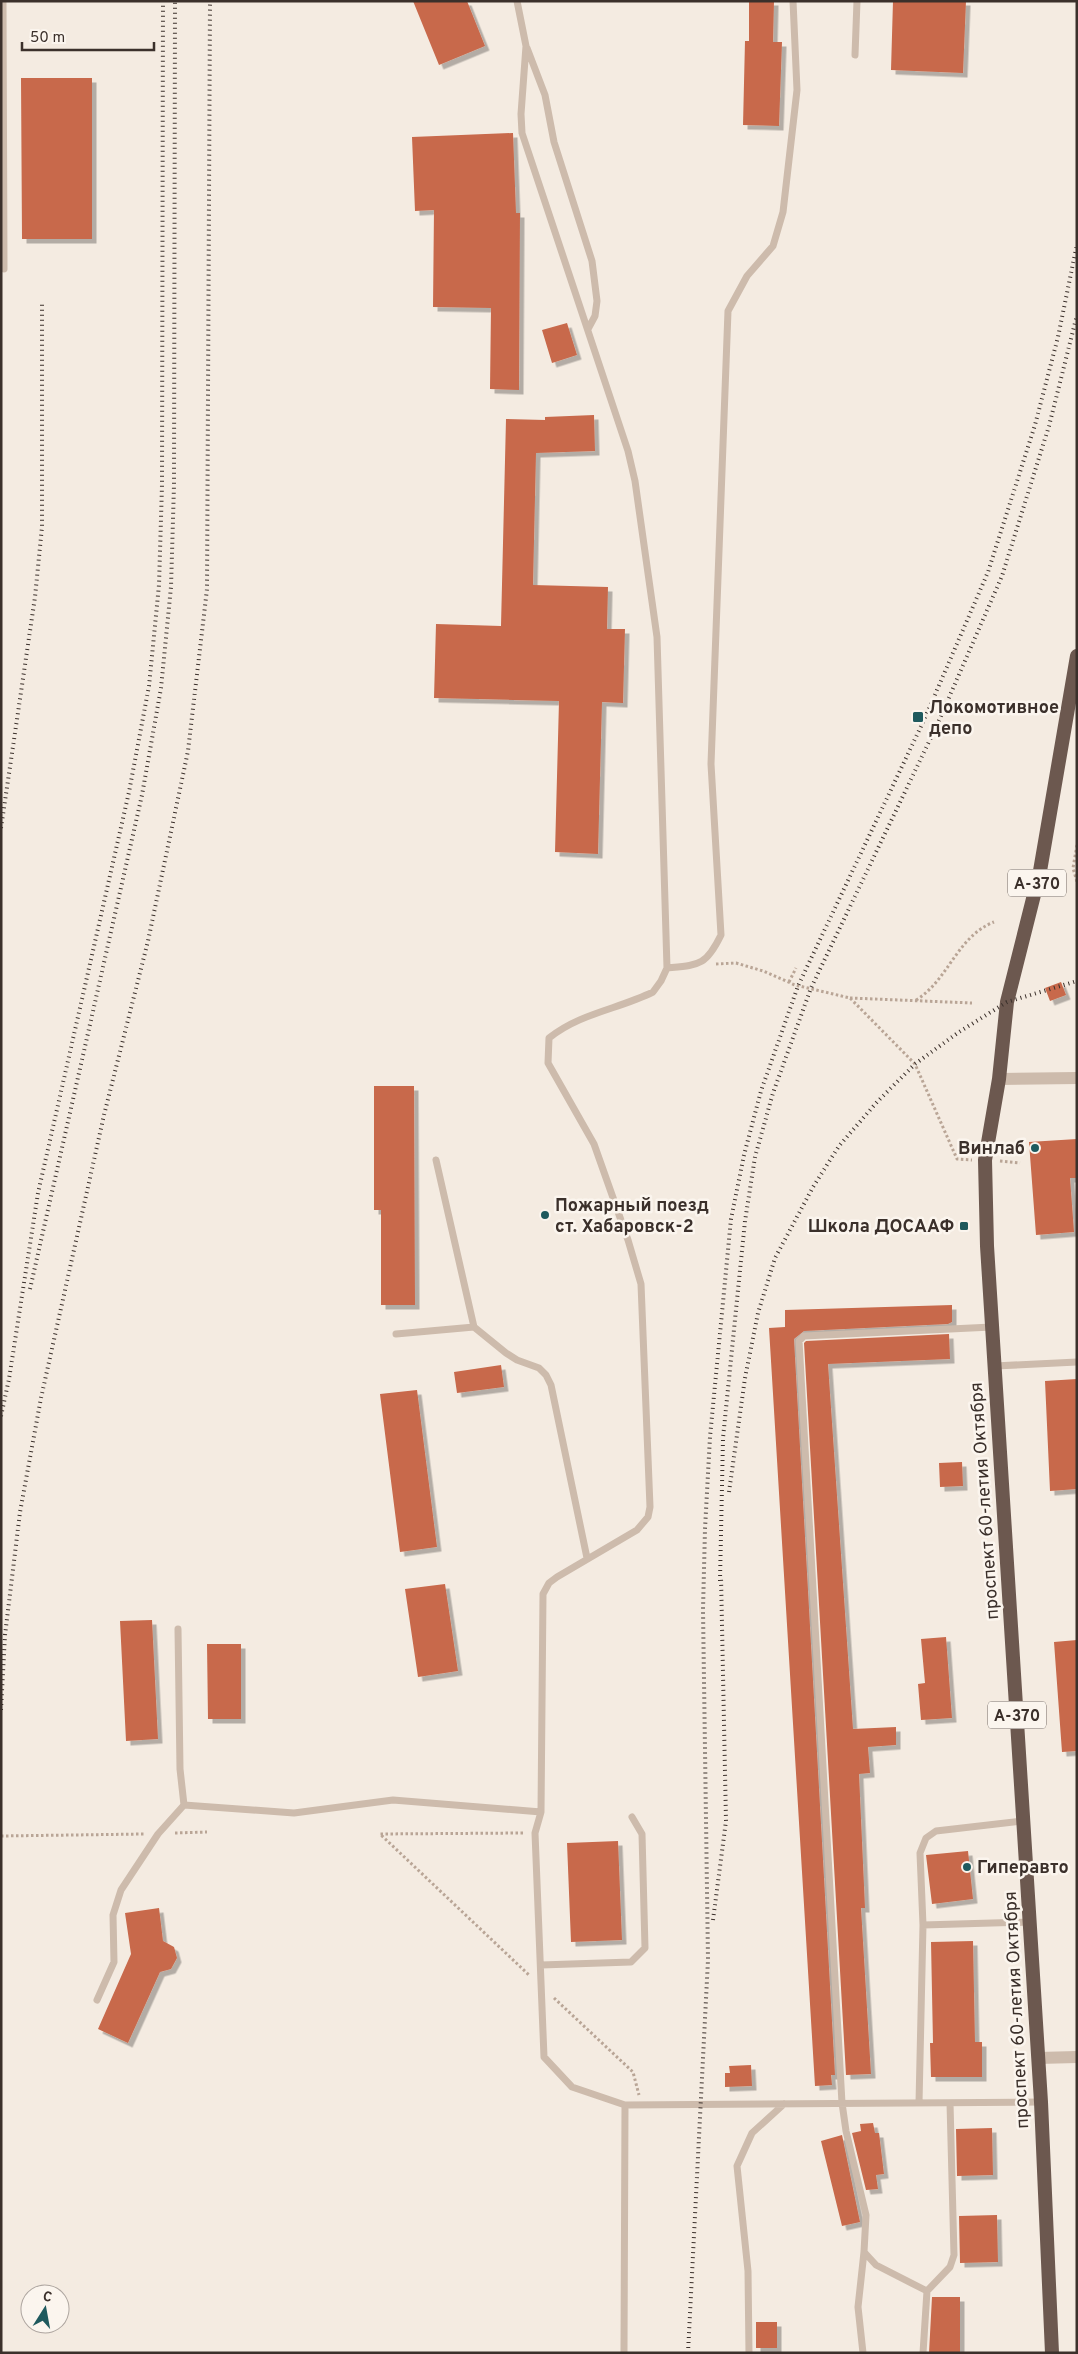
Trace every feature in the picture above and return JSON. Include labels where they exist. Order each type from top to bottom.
[{"type":"highway","name":"проспект 60-летия Октября","points":[[1052,2353],[1041,2102],[987,1246],[985,1160],[999,1079],[1008,1002],[1040,871],[1074,687],[1077,656]]},
{"type":"street","points":[[999,1079],[1077,1078]]},
{"type":"street","points":[[1038,2058],[1077,2058]]},
{"type":"lane","points":[[4,1],[4,269]]},
{"type":"lane","points":[[517,1],[526,46],[545,95],[554,142],[592,261],[596,301],[595,316],[588,329]]},
{"type":"lane","points":[[667,968],[693,966],[712,955],[721,935],[711,764],[728,311],[746,276],[773,246],[783,212],[796,90],[793,1]]},
{"type":"lane","points":[[855,55],[857,1]]},
{"type":"lane","points":[[526,46],[521,114],[522,134],[632,466],[658,637],[667,968],[653,992],[578,1020],[562,1028],[549,1038],[548,1063],[594,1144],[628,1240],[640,1284],[650,1507],[648,1517],[637,1530],[587,1558],[549,1583],[543,1594],[541,1812],[535,1833],[544,2057],[572,2087],[625,2105],[1041,2102]]},
{"type":"lane","points":[[436,1160],[474,1327],[506,1353],[539,1368],[546,1375],[551,1385],[587,1558]]},
{"type":"lane","points":[[396,1334],[474,1327]]},
{"type":"lane","points":[[862,2353],[858,2307],[866,2215],[846,2131],[842,2103],[799,1341],[804,1336],[992,1327]]},
{"type":"lane","points":[[995,1366],[1077,1362]]},
{"type":"lane","points":[[97,2000],[114,1962],[113,1916],[121,1890],[158,1834],[184,1805],[180,1769],[178,1629]]},
{"type":"lane","points":[[184,1805],[294,1813],[393,1800],[541,1812]]},
{"type":"lane","points":[[541,1965],[631,1962],[645,1948],[642,1834],[632,1817]]},
{"type":"lane","points":[[919,2103],[923,1925],[920,1853],[926,1838],[936,1831],[1023,1821]]},
{"type":"lane","points":[[923,1925],[1030,1922]]},
{"type":"lane","points":[[923,2353],[927,2292],[950,2267],[954,2256],[950,2103]]},
{"type":"lane","points":[[749,2353],[748,2271],[737,2166],[752,2133],[784,2104]]},
{"type":"lane","points":[[624,2353],[625,2105]]},
{"type":"lane","points":[[864,2252],[881,2268],[927,2292]]},
{"type":"path","points":[[1077,845],[1073,868],[1077,882]]},
{"type":"path","points":[[916,1001],[937,982],[975,931],[994,922]]},
{"type":"path","points":[[693,966],[736,963],[790,982],[850,998],[972,1003]]},
{"type":"path","points":[[790,982],[796,968]]},
{"type":"path","points":[[850,998],[915,1064],[957,1159],[1020,1162]]},
{"type":"path","points":[[535,1833],[380,1834],[633,2072],[641,2105]]},
{"type":"path","points":[[1,1836],[89,1836]]},
{"type":"building","points":[[413,1],[467,1],[485,46],[439,65]]},
{"type":"building","points":[[749,1],[774,1],[773,42],[782,42],[779,126],[743,125],[745,41],[749,41]]},
{"type":"building","points":[[893,1],[966,1],[963,73],[891,70]]},
{"type":"building","points":[[21,78],[92,78],[92,239],[22,239]]},
{"type":"building","points":[[513,133],[516,213],[520,213],[519,390],[490,389],[491,308],[433,307],[434,210],[415,211],[412,137]]},
{"type":"building","points":[[567,323],[577,355],[552,363],[542,330]]},
{"type":"building","points":[[594,415],[595,451],[536,453],[533,585],[608,587],[607,629],[625,629],[623,703],[602,702],[598,854],[555,852],[559,701],[434,698],[436,624],[501,626],[506,419],[545,420],[545,417]]},
{"type":"building","points":[[1061,982],[1066,995],[1050,1001],[1045,988]]},
{"type":"building","points":[[374,1086],[414,1086],[415,1305],[381,1305],[381,1210],[374,1210]]},
{"type":"building","points":[[1077,1139],[1077,1178],[1070,1178],[1074,1232],[1036,1235],[1029,1142]]},
{"type":"building","points":[[952,1305],[952,1322],[948,1324],[804,1331],[794,1339],[835,2075],[831,2075],[832,2085],[815,2086],[769,1328],[785,1327],[785,1310]]},
{"type":"building","points":[[949,1334],[950,1359],[828,1364],[853,1729],[896,1727],[896,1745],[868,1747],[870,1773],[859,1774],[865,1908],[861,1908],[871,2074],[846,2075],[804,1343],[806,1341]]},
{"type":"building","points":[[501,1365],[504,1387],[457,1393],[454,1372]]},
{"type":"building","points":[[1077,1379],[1077,1489],[1050,1491],[1045,1381]]},
{"type":"building","points":[[417,1390],[437,1547],[400,1552],[380,1394]]},
{"type":"building","points":[[962,1462],[963,1486],[940,1487],[939,1463]]},
{"type":"building","points":[[445,1584],[458,1671],[418,1677],[405,1589]]},
{"type":"building","points":[[152,1620],[158,1739],[126,1741],[120,1621]]},
{"type":"building","points":[[946,1637],[952,1718],[921,1720],[918,1684],[925,1683],[921,1639]]},
{"type":"building","points":[[1077,1640],[1077,1751],[1062,1752],[1054,1642]]},
{"type":"building","points":[[207,1644],[241,1644],[241,1719],[208,1719]]},
{"type":"building","points":[[618,1841],[622,1940],[571,1942],[567,1843]]},
{"type":"building","points":[[968,1851],[973,1899],[932,1904],[926,1855]]},
{"type":"building","points":[[159,1908],[163,1941],[174,1947],[177,1958],[171,1969],[160,1972],[128,2043],[98,2029],[131,1954],[125,1913]]},
{"type":"building","points":[[973,1941],[975,2042],[982,2042],[982,2077],[931,2077],[930,2043],[933,2043],[931,1942]]},
{"type":"building","points":[[751,2065],[752,2086],[725,2087],[725,2073],[730,2073],[729,2066]]},
{"type":"building","points":[[873,2123],[875,2133],[879,2133],[884,2174],[876,2175],[878,2189],[866,2190],[852,2133],[861,2131],[860,2124]]},
{"type":"building","points":[[992,2128],[993,2175],[957,2176],[956,2129]]},
{"type":"building","points":[[842,2135],[860,2222],[842,2226],[821,2141]]},
{"type":"building","points":[[997,2215],[998,2262],[960,2263],[959,2216]]},
{"type":"building","points":[[932,2297],[960,2297],[960,2353],[929,2353]]},
{"type":"building","points":[[756,2322],[777,2322],[777,2348],[756,2348]]},
{"type":"railway","points":[[1,1416],[9,1379],[38,1193],[129,792],[149,686],[159,585],[162,485],[163,1]]},
{"type":"railway","points":[[30,1289],[142,795],[161,688],[171,587],[174,485],[175,1]]},
{"type":"railway","points":[[1,1710],[5,1635],[20,1512],[41,1398],[104,1115],[148,941],[188,751],[207,589],[210,1]]},
{"type":"railway","points":[[688,2353],[708,1960],[703,1610],[705,1529],[710,1437],[731,1219],[744,1155],[761,1091],[798,986],[924,720],[988,572],[1035,425],[1058,337],[1077,244]]},
{"type":"railway","points":[[1,828],[35,597],[42,527],[42,302]]},
{"type":"railway","points":[[720,1581],[723,1438],[745,1221],[755,1157],[773,1093],[811,988],[937,725],[1002,576],[1049,426],[1077,315]]},
{"type":"railway","points":[[729,1492],[745,1378],[758,1313],[775,1258],[813,1187],[839,1146],[877,1102],[915,1064],[959,1032],[1007,1002],[1077,981]]},
{"type":"railway","points":[[713,1920],[726,1821],[721,1576]]},
{"type":"place","name":"Локомотивное депо","points":[[918,717]]},
{"type":"place","name":"Винлаб","points":[[1035,1148]]},
{"type":"place","name":"Пожарный поезд ст. Хабаровск-2","points":[[545,1215]]},
{"type":"place","name":"Школа ДОСААФ","points":[[964,1226]]},
{"type":"place","name":"Гиперавто","points":[[967,1867]]}]
